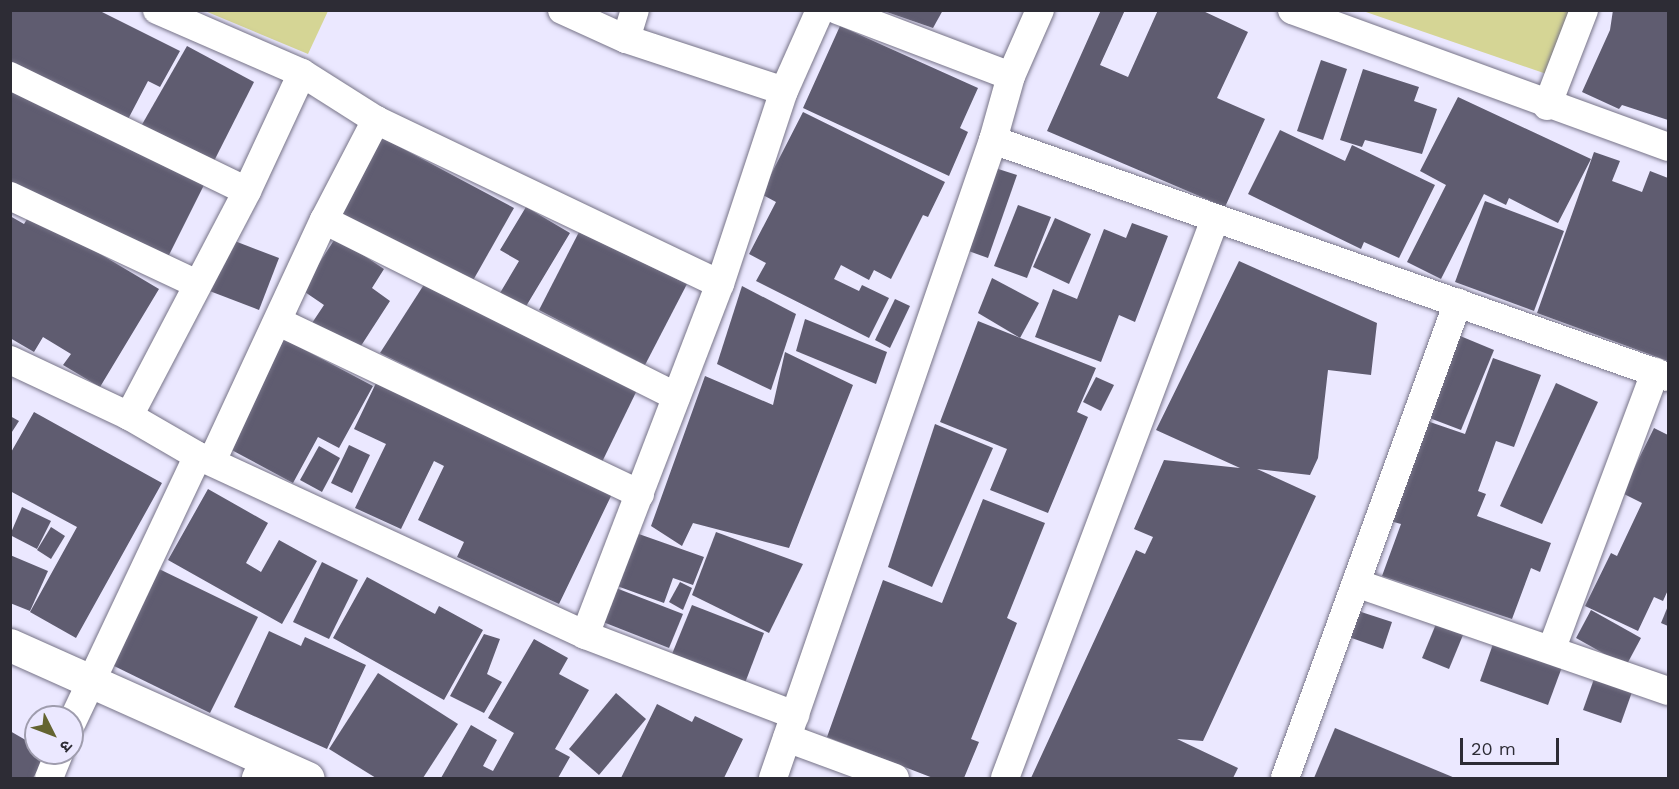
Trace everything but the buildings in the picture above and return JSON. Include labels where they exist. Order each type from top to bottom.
[{"type":"street","points":[[158,10],[302,73],[376,120],[720,284]]},
{"type":"street","points":[[562,10],[626,39],[784,91]]},
{"type":"street","points":[[626,39],[635,10]]},
{"type":"street","points":[[585,634],[720,284],[784,91],[820,10]]},
{"type":"street","points":[[837,10],[1011,76]]},
{"type":"street","points":[[773,778],[993,140],[1011,76],[1040,10]]},
{"type":"street","points":[[1292,10],[1547,106],[1668,147]]},
{"type":"street","points":[[1547,106],[1584,10]]},
{"type":"street","points":[[129,416],[247,191],[302,73]]},
{"type":"street","points":[[10,76],[247,191]]},
{"type":"street","points":[[79,705],[205,458],[279,322],[324,220],[376,120]]},
{"type":"street","points":[[993,140],[1662,375],[1552,648]]},
{"type":"street","points":[[10,195],[197,284]]},
{"type":"street","points":[[1005,778],[1215,219]]},
{"type":"street","points":[[324,220],[676,396]]},
{"type":"street","points":[[1285,778],[1458,302]]},
{"type":"street","points":[[279,322],[640,494]]},
{"type":"street","points":[[10,360],[129,416],[205,458],[791,727],[895,778]]},
{"type":"street","points":[[1356,583],[1552,648],[1668,691]]},
{"type":"street","points":[[10,645],[89,682],[261,769],[309,778]]},
{"type":"green space","points":[[205,11],[328,11],[308,54]]},
{"type":"green space","points":[[1363,11],[1595,11],[1570,82]]}]
